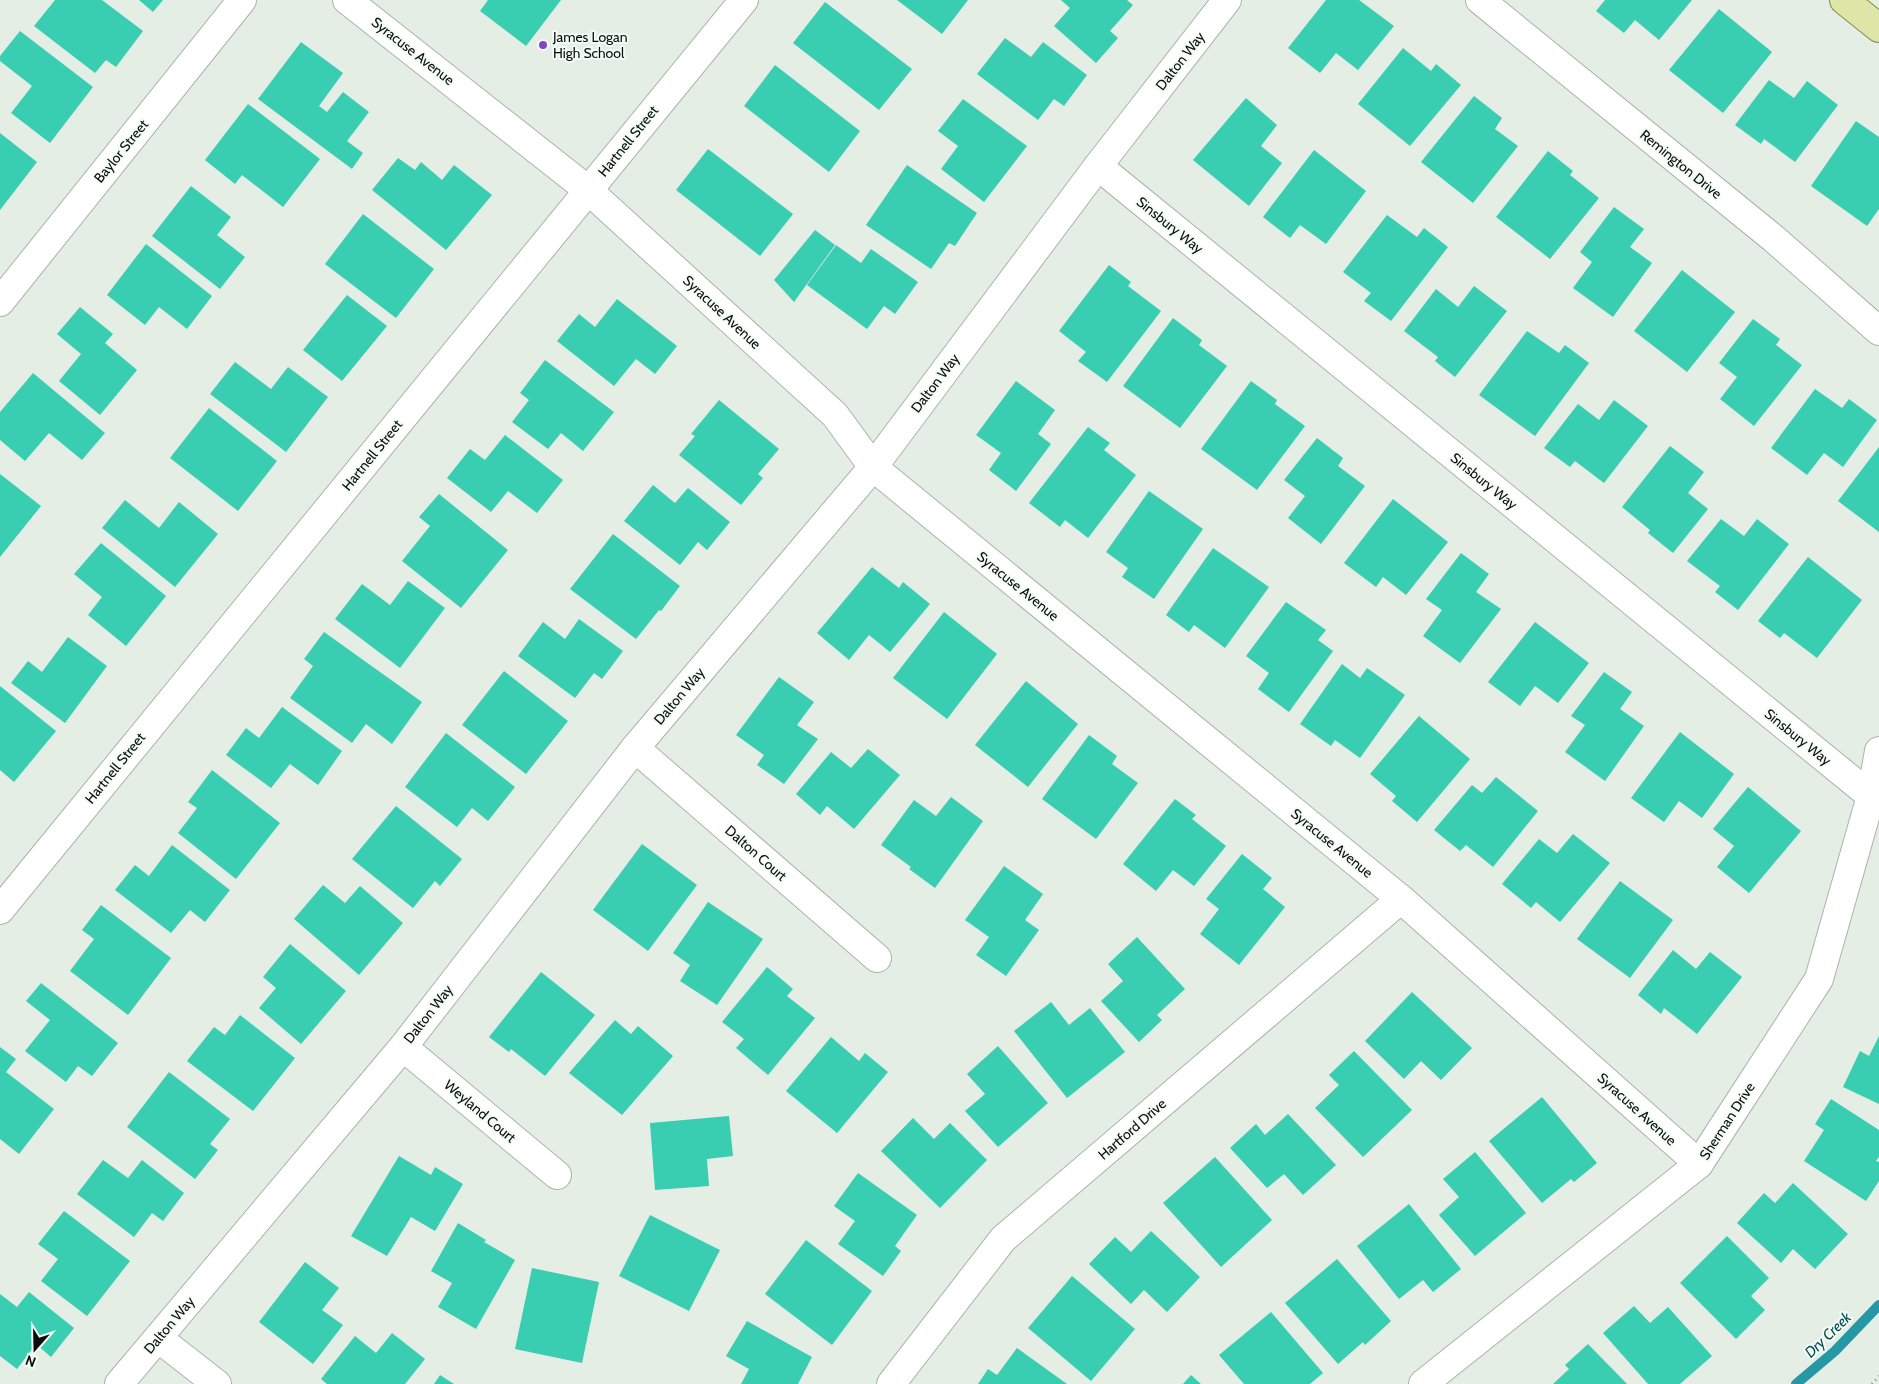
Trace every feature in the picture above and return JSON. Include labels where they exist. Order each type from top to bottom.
[{"type":"main road","points":[[1844,0],[1879,28]]},
{"type":"street","name":"Baylor Street","points":[[0,302],[242,0]]},
{"type":"street","name":"Syracuse Avenue","points":[[347,0],[588,190],[835,416],[873,467],[1401,899],[1699,1164]]},
{"type":"street","name":"Dalton Way","points":[[119,1384],[402,1047],[635,748],[873,467],[1098,166],[1227,0]]},
{"type":"street","name":"Remington Drive","points":[[1480,0],[1773,238],[1879,331]]},
{"type":"street","name":"Hartnell Street","points":[[0,910],[588,190],[734,4]]},
{"type":"street","name":"Sinsbury Way","points":[[1098,166],[1871,796]]},
{"type":"street","name":"Dalton Court","points":[[635,748],[877,958]]},
{"type":"street","name":"Sherman Drive","points":[[1423,1384],[1699,1164],[1819,980],[1871,796],[1879,752]]},
{"type":"street","name":"Hartford Drive","points":[[891,1384],[1003,1240],[1401,899]]},
{"type":"street","name":"Weyland Court","points":[[402,1047],[557,1175]]},
{"type":"street","points":[[158,1338],[217,1384]]},
{"type":"path","points":[[1872,1384],[1879,1376]]},
{"type":"building","points":[[55,0],[102,0],[143,31],[116,67],[106,60],[95,73],[34,26]]},
{"type":"building","points":[[139,0],[163,0],[153,12]]},
{"type":"building","points":[[488,0],[561,0],[526,46],[480,11]]},
{"type":"building","points":[[897,0],[968,0],[942,34]]},
{"type":"building","points":[[1061,0],[1127,0],[1133,5],[1110,31],[1118,38],[1096,63],[1054,26],[1070,8]]},
{"type":"building","points":[[1326,0],[1359,0],[1394,26],[1358,70],[1336,53],[1320,73],[1288,48]]},
{"type":"building","points":[[1605,0],[1692,0],[1659,40],[1635,20],[1624,33],[1596,11]]},
{"type":"building","points":[[825,2],[912,69],[879,110],[793,43]]},
{"type":"building","points":[[1719,9],[1772,52],[1723,113],[1669,70]]},
{"type":"building","points":[[20,31],[93,87],[50,143],[11,113],[32,86],[0,61],[0,56]]},
{"type":"building","points":[[1005,38],[1031,57],[1043,42],[1087,75],[1064,106],[1054,99],[1038,120],[977,74]]},
{"type":"building","points":[[301,42],[343,73],[319,106],[327,112],[343,92],[369,112],[347,141],[363,153],[352,169],[258,99]]},
{"type":"building","points":[[1403,48],[1431,71],[1436,64],[1461,85],[1410,146],[1358,104]]},
{"type":"building","points":[[775,65],[860,131],[829,172],[744,106]]},
{"type":"building","points":[[1769,80],[1794,98],[1807,81],[1838,105],[1795,162],[1764,139],[1761,144],[1735,125]]},
{"type":"building","points":[[1474,96],[1502,118],[1495,129],[1518,146],[1473,203],[1421,162]]},
{"type":"building","points":[[1246,98],[1277,125],[1261,146],[1282,163],[1249,206],[1193,160]]},
{"type":"building","points":[[963,99],[1027,146],[984,202],[941,169],[958,146],[938,131]]},
{"type":"building","points":[[248,104],[320,159],[283,207],[242,175],[235,184],[205,160]]},
{"type":"building","points":[[1856,121],[1879,137],[1879,209],[1867,226],[1811,186]]},
{"type":"building","points":[[0,133],[37,162],[0,210]]},
{"type":"building","points":[[708,149],[793,214],[760,256],[676,190]]},
{"type":"building","points":[[1314,150],[1366,191],[1326,244],[1300,225],[1290,238],[1263,217]]},
{"type":"building","points":[[1548,151],[1573,171],[1570,175],[1599,198],[1550,259],[1496,217]]},
{"type":"building","points":[[398,158],[415,170],[421,162],[442,180],[454,165],[492,195],[446,250],[372,190]]},
{"type":"building","points":[[907,165],[977,213],[955,246],[949,243],[931,269],[866,225]]},
{"type":"building","points":[[191,186],[231,217],[217,235],[245,257],[220,289],[152,236]]},
{"type":"building","points":[[1614,207],[1644,229],[1630,247],[1652,263],[1613,317],[1573,288],[1592,262],[1580,252]]},
{"type":"building","points":[[363,214],[434,269],[396,318],[325,264]]},
{"type":"building","points":[[1387,215],[1417,237],[1424,228],[1448,247],[1391,321],[1364,301],[1371,293],[1343,272]]},
{"type":"building","points":[[815,230],[835,245],[794,302],[774,280]]},
{"type":"building","points":[[146,244],[212,296],[187,329],[159,307],[145,325],[107,295]]},
{"type":"building","points":[[836,245],[861,263],[871,249],[918,282],[895,314],[884,306],[867,329],[807,285]]},
{"type":"building","points":[[1109,265],[1131,282],[1128,286],[1161,311],[1107,382],[1078,361],[1086,352],[1059,331]]},
{"type":"building","points":[[1682,270],[1735,312],[1687,372],[1634,331]]},
{"type":"building","points":[[1474,286],[1507,311],[1455,377],[1435,361],[1438,357],[1404,331],[1436,289],[1458,307]]},
{"type":"building","points":[[347,295],[387,326],[342,381],[303,350]]},
{"type":"building","points":[[617,299],[677,346],[655,374],[636,359],[614,386],[557,341],[579,314],[595,327]]},
{"type":"building","points":[[80,307],[113,334],[105,343],[137,370],[100,415],[59,381],[81,354],[57,334]]},
{"type":"building","points":[[1173,318],[1202,340],[1199,345],[1227,366],[1180,428],[1123,386]]},
{"type":"building","points":[[1753,319],[1780,339],[1776,345],[1802,365],[1754,426],[1720,399],[1737,377],[1719,363]]},
{"type":"building","points":[[1527,331],[1559,353],[1565,345],[1589,363],[1535,436],[1479,395]]},
{"type":"building","points":[[545,360],[614,412],[583,451],[561,433],[548,449],[512,422],[529,400],[520,393]]},
{"type":"building","points":[[235,362],[271,389],[288,367],[328,397],[286,452],[210,394]]},
{"type":"building","points":[[33,373],[105,433],[82,460],[49,433],[25,461],[0,440],[0,412]]},
{"type":"building","points":[[1016,381],[1055,410],[1038,434],[1051,444],[1016,491],[989,470],[1001,453],[976,435]]},
{"type":"building","points":[[1251,381],[1277,400],[1275,404],[1305,426],[1257,490],[1201,449]]},
{"type":"building","points":[[1815,389],[1842,408],[1849,399],[1877,420],[1843,467],[1824,453],[1807,475],[1771,448]]},
{"type":"building","points":[[719,400],[779,449],[758,474],[763,478],[741,505],[679,455],[695,436],[691,434]]},
{"type":"building","points":[[1614,400],[1648,426],[1604,483],[1575,461],[1570,467],[1544,448],[1578,404],[1599,420]]},
{"type":"building","points":[[209,408],[277,461],[238,511],[170,458]]},
{"type":"building","points":[[1088,427],[1110,443],[1104,450],[1136,475],[1088,538],[1065,520],[1060,527],[1029,503]]},
{"type":"building","points":[[505,435],[563,480],[537,513],[508,491],[491,512],[447,478],[470,449],[485,460]]},
{"type":"building","points":[[1317,438],[1343,458],[1338,466],[1365,486],[1321,544],[1288,518],[1305,496],[1284,480]]},
{"type":"building","points":[[1670,446],[1704,472],[1688,493],[1708,509],[1673,553],[1648,533],[1650,530],[1622,507]]},
{"type":"building","points":[[1879,447],[1879,532],[1838,501]]},
{"type":"building","points":[[0,474],[41,506],[0,557]]},
{"type":"building","points":[[653,485],[675,503],[688,488],[730,522],[707,550],[698,542],[680,565],[624,521]]},
{"type":"building","points":[[1149,491],[1203,529],[1154,599],[1122,577],[1128,568],[1106,552]]},
{"type":"building","points":[[439,494],[508,550],[461,608],[402,561],[430,526],[419,517]]},
{"type":"building","points":[[1393,499],[1448,542],[1406,595],[1383,577],[1376,587],[1344,563]]},
{"type":"building","points":[[125,500],[159,528],[179,502],[218,534],[175,587],[102,528]]},
{"type":"building","points":[[1721,519],[1744,536],[1757,519],[1789,544],[1738,610],[1715,592],[1720,586],[1687,561]]},
{"type":"building","points":[[613,534],[680,586],[636,639],[570,589]]},
{"type":"building","points":[[101,543],[166,596],[126,646],[88,615],[102,597],[74,574]]},
{"type":"building","points":[[1213,548],[1269,587],[1225,648],[1194,625],[1189,632],[1166,615]]},
{"type":"building","points":[[1461,553],[1489,574],[1476,592],[1501,609],[1460,663],[1423,636],[1442,610],[1426,599]]},
{"type":"building","points":[[1808,557],[1862,600],[1817,658],[1784,633],[1780,638],[1758,621]]},
{"type":"building","points":[[872,567],[899,588],[903,582],[930,604],[890,652],[869,635],[849,660],[817,633]]},
{"type":"building","points":[[408,581],[445,608],[400,668],[335,619],[362,584],[390,605]]},
{"type":"building","points":[[1286,602],[1326,630],[1318,640],[1333,651],[1289,712],[1258,689],[1269,673],[1246,656]]},
{"type":"building","points":[[944,612],[997,654],[947,719],[893,678]]},
{"type":"building","points":[[579,619],[623,651],[602,679],[594,673],[575,698],[518,656],[543,622],[565,639]]},
{"type":"building","points":[[1535,622],[1589,663],[1558,703],[1535,686],[1520,706],[1488,682]]},
{"type":"building","points":[[324,632],[422,702],[392,744],[366,724],[352,743],[290,698],[313,666],[304,659]]},
{"type":"building","points":[[68,637],[107,666],[65,723],[11,683],[28,661],[42,672]]},
{"type":"building","points":[[1342,664],[1360,678],[1367,668],[1405,695],[1360,758],[1335,740],[1331,746],[1300,724]]},
{"type":"building","points":[[504,671],[568,721],[526,774],[462,725]]},
{"type":"building","points":[[1604,672],[1632,692],[1620,709],[1644,726],[1605,781],[1565,752],[1585,725],[1571,716]]},
{"type":"building","points":[[779,677],[814,702],[797,725],[818,739],[784,784],[757,765],[764,755],[736,735]]},
{"type":"building","points":[[1026,681],[1078,724],[1028,787],[975,745]]},
{"type":"building","points":[[0,686],[56,731],[14,782],[0,770]]},
{"type":"building","points":[[282,707],[342,751],[318,785],[290,764],[271,788],[226,755],[246,728],[259,738]]},
{"type":"building","points":[[1419,716],[1470,759],[1417,822],[1392,801],[1396,796],[1370,774]]},
{"type":"building","points":[[1680,732],[1734,774],[1702,818],[1679,801],[1664,822],[1631,798]]},
{"type":"building","points":[[446,733],[515,787],[488,821],[472,808],[457,827],[405,787]]},
{"type":"building","points":[[1089,735],[1117,756],[1112,764],[1138,783],[1096,839],[1042,799]]},
{"type":"building","points":[[868,749],[900,775],[854,829],[827,806],[820,815],[796,794],[831,752],[851,768]]},
{"type":"building","points":[[212,770],[280,823],[236,879],[178,833],[197,808],[188,802]]},
{"type":"building","points":[[1496,777],[1538,811],[1493,867],[1466,845],[1460,851],[1434,830],[1472,785],[1482,793]]},
{"type":"building","points":[[1748,787],[1801,831],[1749,893],[1717,867],[1734,846],[1713,829]]},
{"type":"building","points":[[951,797],[983,821],[935,888],[881,845],[914,800],[936,816]]},
{"type":"building","points":[[1175,799],[1196,815],[1192,819],[1226,846],[1194,886],[1173,870],[1156,891],[1123,864]]},
{"type":"building","points":[[396,806],[462,859],[440,886],[435,881],[413,908],[352,859]]},
{"type":"building","points":[[1573,834],[1610,863],[1560,922],[1536,902],[1531,908],[1502,884],[1539,839],[1557,853]]},
{"type":"building","points":[[642,844],[697,885],[648,951],[593,910]]},
{"type":"building","points":[[172,845],[230,890],[205,922],[190,910],[171,933],[115,890],[135,865],[149,876]]},
{"type":"building","points":[[1242,854],[1272,878],[1263,889],[1285,907],[1239,965],[1200,934],[1219,909],[1206,899]]},
{"type":"building","points":[[1004,866],[1043,894],[1025,920],[1039,930],[1006,976],[976,955],[989,937],[965,920]]},
{"type":"building","points":[[1620,881],[1673,920],[1630,978],[1577,939]]},
{"type":"building","points":[[323,885],[345,903],[360,886],[403,923],[359,975],[294,919]]},
{"type":"building","points":[[708,902],[763,939],[717,1005],[680,981],[690,965],[673,953]]},
{"type":"building","points":[[101,905],[171,958],[128,1015],[70,971],[94,939],[82,930]]},
{"type":"building","points":[[1137,937],[1185,989],[1157,1015],[1162,1020],[1139,1042],[1101,1001],[1123,981],[1108,964]]},
{"type":"building","points":[[290,944],[346,991],[301,1044],[259,1008],[276,988],[263,977]]},
{"type":"building","points":[[1673,950],[1696,969],[1710,952],[1742,977],[1697,1034],[1664,1008],[1661,1014],[1638,995]]},
{"type":"building","points":[[767,967],[793,989],[787,996],[815,1018],[768,1075],[736,1048],[744,1039],[722,1022]]},
{"type":"building","points":[[541,972],[595,1015],[545,1076],[511,1049],[509,1052],[489,1037]]},
{"type":"building","points":[[41,983],[118,1043],[92,1076],[78,1066],[66,1082],[25,1051],[50,1020],[26,1001]]},
{"type":"building","points":[[1412,992],[1472,1048],[1441,1080],[1421,1061],[1404,1079],[1365,1041]]},
{"type":"building","points":[[1051,1002],[1069,1025],[1090,1008],[1125,1052],[1067,1098],[1014,1031]]},
{"type":"building","points":[[240,1015],[295,1058],[253,1111],[187,1061],[214,1027],[225,1035]]},
{"type":"building","points":[[615,1020],[631,1034],[638,1026],[673,1056],[622,1115],[569,1073]]},
{"type":"building","points":[[1879,1036],[1879,1104],[1843,1087],[1860,1051],[1869,1056]]},
{"type":"building","points":[[831,1037],[859,1061],[865,1053],[888,1072],[837,1133],[786,1091]]},
{"type":"building","points":[[998,1046],[1048,1103],[998,1147],[965,1111],[985,1094],[967,1074]]},
{"type":"building","points":[[0,1047],[16,1059],[6,1072],[54,1109],[19,1154],[0,1139]]},
{"type":"building","points":[[1354,1051],[1412,1110],[1363,1157],[1315,1108],[1339,1085],[1329,1075]]},
{"type":"building","points":[[169,1072],[230,1119],[210,1144],[218,1150],[195,1179],[127,1127]]},
{"type":"building","points":[[1542,1097],[1597,1163],[1574,1182],[1571,1179],[1542,1203],[1489,1141]]},
{"type":"building","points":[[1831,1099],[1879,1130],[1879,1157],[1876,1161],[1879,1162],[1879,1181],[1866,1201],[1804,1161],[1824,1130],[1815,1124]]},
{"type":"building","points":[[1288,1114],[1336,1165],[1303,1195],[1284,1174],[1267,1188],[1230,1148],[1256,1124],[1265,1135]]},
{"type":"building","points":[[729,1116],[733,1156],[707,1159],[709,1186],[655,1190],[650,1123]]},
{"type":"building","points":[[913,1118],[934,1139],[950,1123],[987,1160],[940,1208],[881,1151]]},
{"type":"building","points":[[1475,1152],[1526,1213],[1475,1256],[1439,1215],[1459,1197],[1443,1179]]},
{"type":"building","points":[[399,1156],[431,1175],[435,1167],[463,1184],[435,1231],[411,1217],[387,1256],[351,1236]]},
{"type":"building","points":[[1215,1157],[1272,1220],[1221,1267],[1163,1203]]},
{"type":"building","points":[[103,1160],[128,1178],[142,1160],[184,1193],[163,1221],[152,1213],[134,1237],[77,1194]]},
{"type":"building","points":[[858,1173],[917,1215],[895,1246],[901,1251],[883,1276],[838,1244],[855,1221],[834,1206]]},
{"type":"building","points":[[1793,1183],[1848,1234],[1815,1269],[1793,1249],[1781,1263],[1737,1223],[1764,1193],[1775,1203]]},
{"type":"building","points":[[1409,1204],[1461,1269],[1433,1292],[1423,1280],[1399,1299],[1357,1246]]},
{"type":"building","points":[[64,1211],[130,1261],[87,1316],[41,1281],[58,1259],[38,1244]]},
{"type":"building","points":[[650,1215],[720,1250],[689,1311],[619,1276]]},
{"type":"building","points":[[458,1223],[486,1240],[484,1242],[515,1260],[476,1329],[438,1307],[452,1283],[431,1271]]},
{"type":"building","points":[[1151,1231],[1200,1277],[1167,1312],[1144,1290],[1131,1304],[1089,1264],[1115,1237],[1131,1252]]},
{"type":"building","points":[[1727,1236],[1769,1278],[1751,1296],[1765,1310],[1736,1339],[1680,1283]]},
{"type":"building","points":[[806,1240],[872,1291],[832,1345],[765,1294]]},
{"type":"building","points":[[1337,1259],[1391,1321],[1365,1345],[1363,1342],[1338,1364],[1285,1303]]},
{"type":"building","points":[[305,1262],[339,1288],[322,1310],[343,1325],[313,1364],[259,1322]]},
{"type":"building","points":[[532,1268],[599,1282],[582,1363],[515,1349]]},
{"type":"building","points":[[1072,1276],[1135,1329],[1091,1381],[1028,1328]]},
{"type":"building","points":[[29,1292],[74,1328],[51,1357],[36,1344],[17,1369],[0,1356],[0,1294],[17,1307]]},
{"type":"building","points":[[1634,1306],[1650,1323],[1668,1307],[1712,1356],[1680,1384],[1648,1384],[1603,1333]]},
{"type":"building","points":[[1271,1312],[1323,1373],[1310,1384],[1244,1384],[1219,1355]]},
{"type":"building","points":[[747,1321],[812,1357],[798,1384],[741,1384],[749,1369],[726,1356]]},
{"type":"building","points":[[392,1333],[425,1359],[405,1384],[327,1384],[321,1379],[355,1336],[376,1353]]},
{"type":"building","points":[[1588,1344],[1627,1384],[1553,1384],[1569,1369],[1565,1365]]},
{"type":"building","points":[[1017,1348],[1067,1384],[978,1384],[988,1369],[997,1375]]},
{"type":"building","points":[[440,1375],[454,1384],[434,1384]]},
{"type":"building","points":[[1191,1375],[1201,1384],[1183,1384]]},
{"type":"waterway","name":"Dry Creek","points":[[1796,1384],[1835,1351],[1879,1305]]},
{"type":"place","name":"James Logan High School","points":[[543,45]]}]
